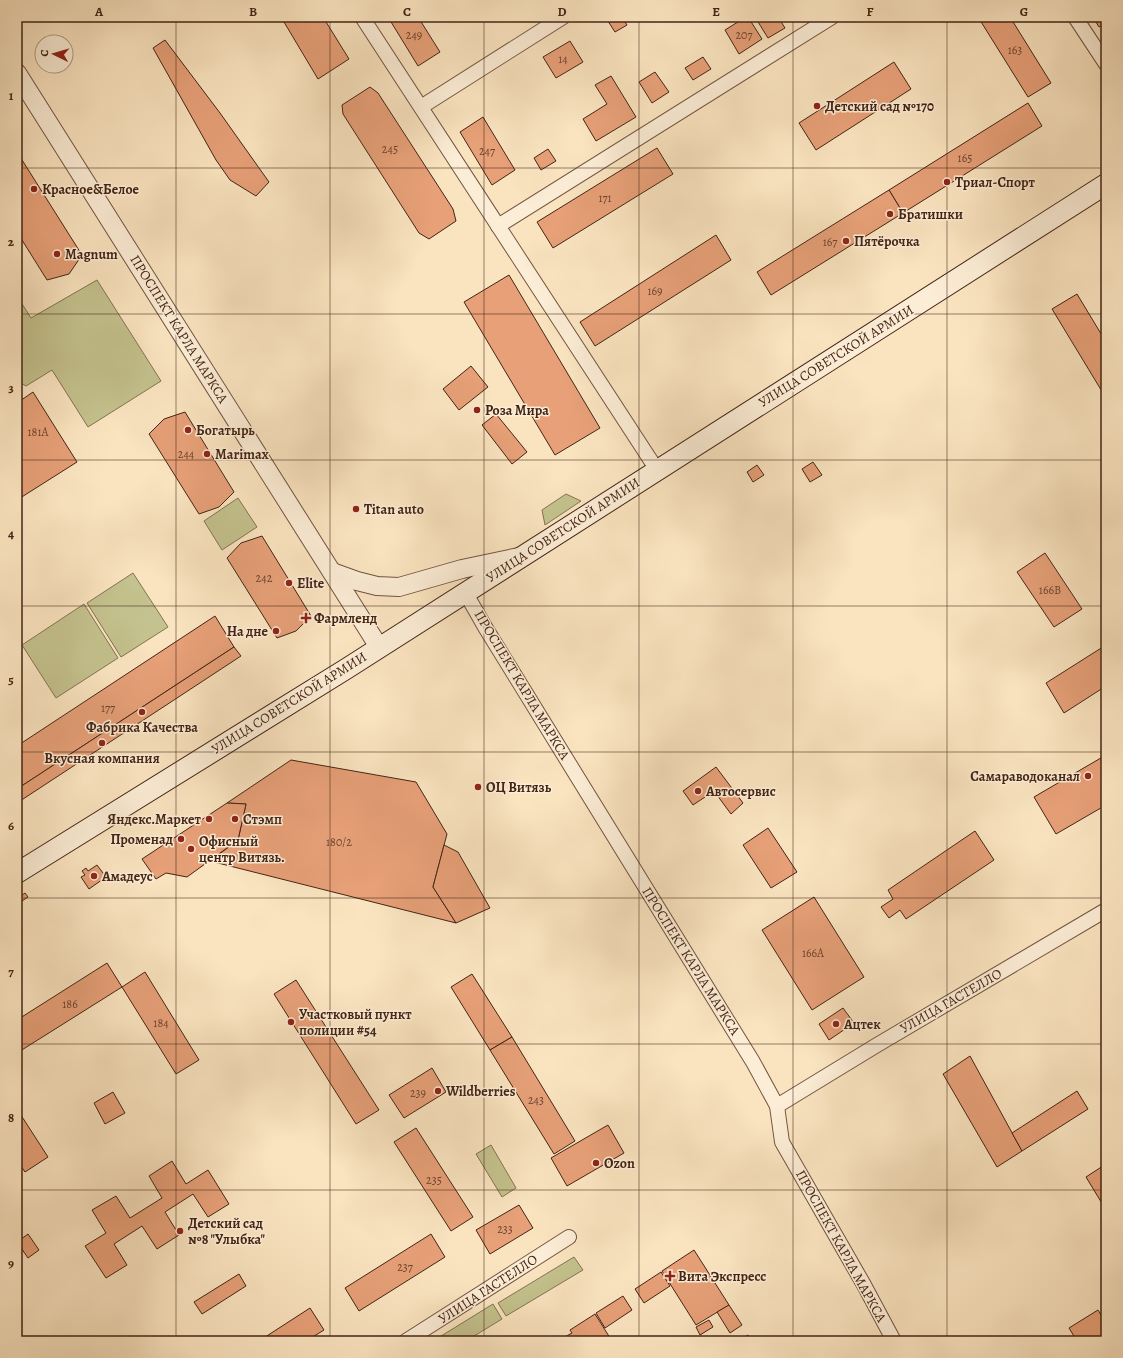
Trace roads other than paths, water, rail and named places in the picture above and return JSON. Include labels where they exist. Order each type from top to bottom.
[{"type":"main road","name":"УЛИЦА СОВЕТСКОЙ АРМИИ","points":[[17,873],[346,669],[1106,184]]},
{"type":"street","points":[[362,17],[657,470]]},
{"type":"street","points":[[421,107],[563,17]]},
{"type":"street","points":[[498,226],[832,17]]},
{"type":"street","points":[[1075,17],[1106,64]]},
{"type":"street","name":"ПРОСПЕКТ КАРЛА МАРКСА","points":[[17,73],[379,647]]},
{"type":"street","points":[[332,572],[376,586],[399,587],[462,569],[521,556]]},
{"type":"street","name":"ПРОСПЕКТ КАРЛА МАРКСА","points":[[465,592],[493,640],[753,1062],[777,1106],[782,1142],[864,1285],[894,1341]]},
{"type":"street","name":"УЛИЦА ГАСТЕЛЛО","points":[[777,1106],[1106,910]]},
{"type":"street","name":"УЛИЦА ГАСТЕЛЛО","points":[[406,1341],[569,1237]]},
{"type":"place","name":"Детский сад №170","points":[[817,106]]},
{"type":"place","name":"Триал-Спорт","points":[[947,182]]},
{"type":"place","name":"Красное&Белое","points":[[34,189]]},
{"type":"place","name":"Братишки","points":[[890,214]]},
{"type":"place","name":"Пятёрочка","points":[[846,241]]},
{"type":"place","name":"Magnum","points":[[57,254]]},
{"type":"place","name":"Роза Мира","points":[[477,410]]},
{"type":"place","name":"Богатырь","points":[[188,430]]},
{"type":"place","name":"Marimax","points":[[207,454]]},
{"type":"place","name":"Titan auto","points":[[356,509]]},
{"type":"place","name":"Elite","points":[[289,583]]},
{"type":"place","name":"Фармленд","points":[[306,618]]},
{"type":"place","name":"На дне","points":[[276,631]]},
{"type":"place","name":"Фабрика Качества","points":[[142,712]]},
{"type":"place","name":"Вкусная компания","points":[[102,743]]},
{"type":"place","name":"Самараводоканал","points":[[1088,776]]},
{"type":"place","name":"ОЦ Витязь","points":[[478,787]]},
{"type":"place","name":"Автосервис","points":[[698,791]]},
{"type":"place","name":"Яндекс.Маркет","points":[[209,819]]},
{"type":"place","name":"Стэмп","points":[[235,819]]},
{"type":"place","name":"Променад","points":[[181,839]]},
{"type":"place","name":"Офисный центр Витязь.","points":[[191,849]]},
{"type":"place","name":"Амадеус","points":[[94,876]]},
{"type":"place","name":"Участковый пункт полиции #54","points":[[291,1022]]},
{"type":"place","name":"Ацтек","points":[[836,1024]]},
{"type":"place","name":"Wildberries","points":[[438,1091]]},
{"type":"place","name":"Ozon","points":[[596,1163]]},
{"type":"place","name":"Детский сад №8 \"Улыбка\"","points":[[180,1231]]},
{"type":"place","name":"Вита Экспресс","points":[[670,1276]]}]
